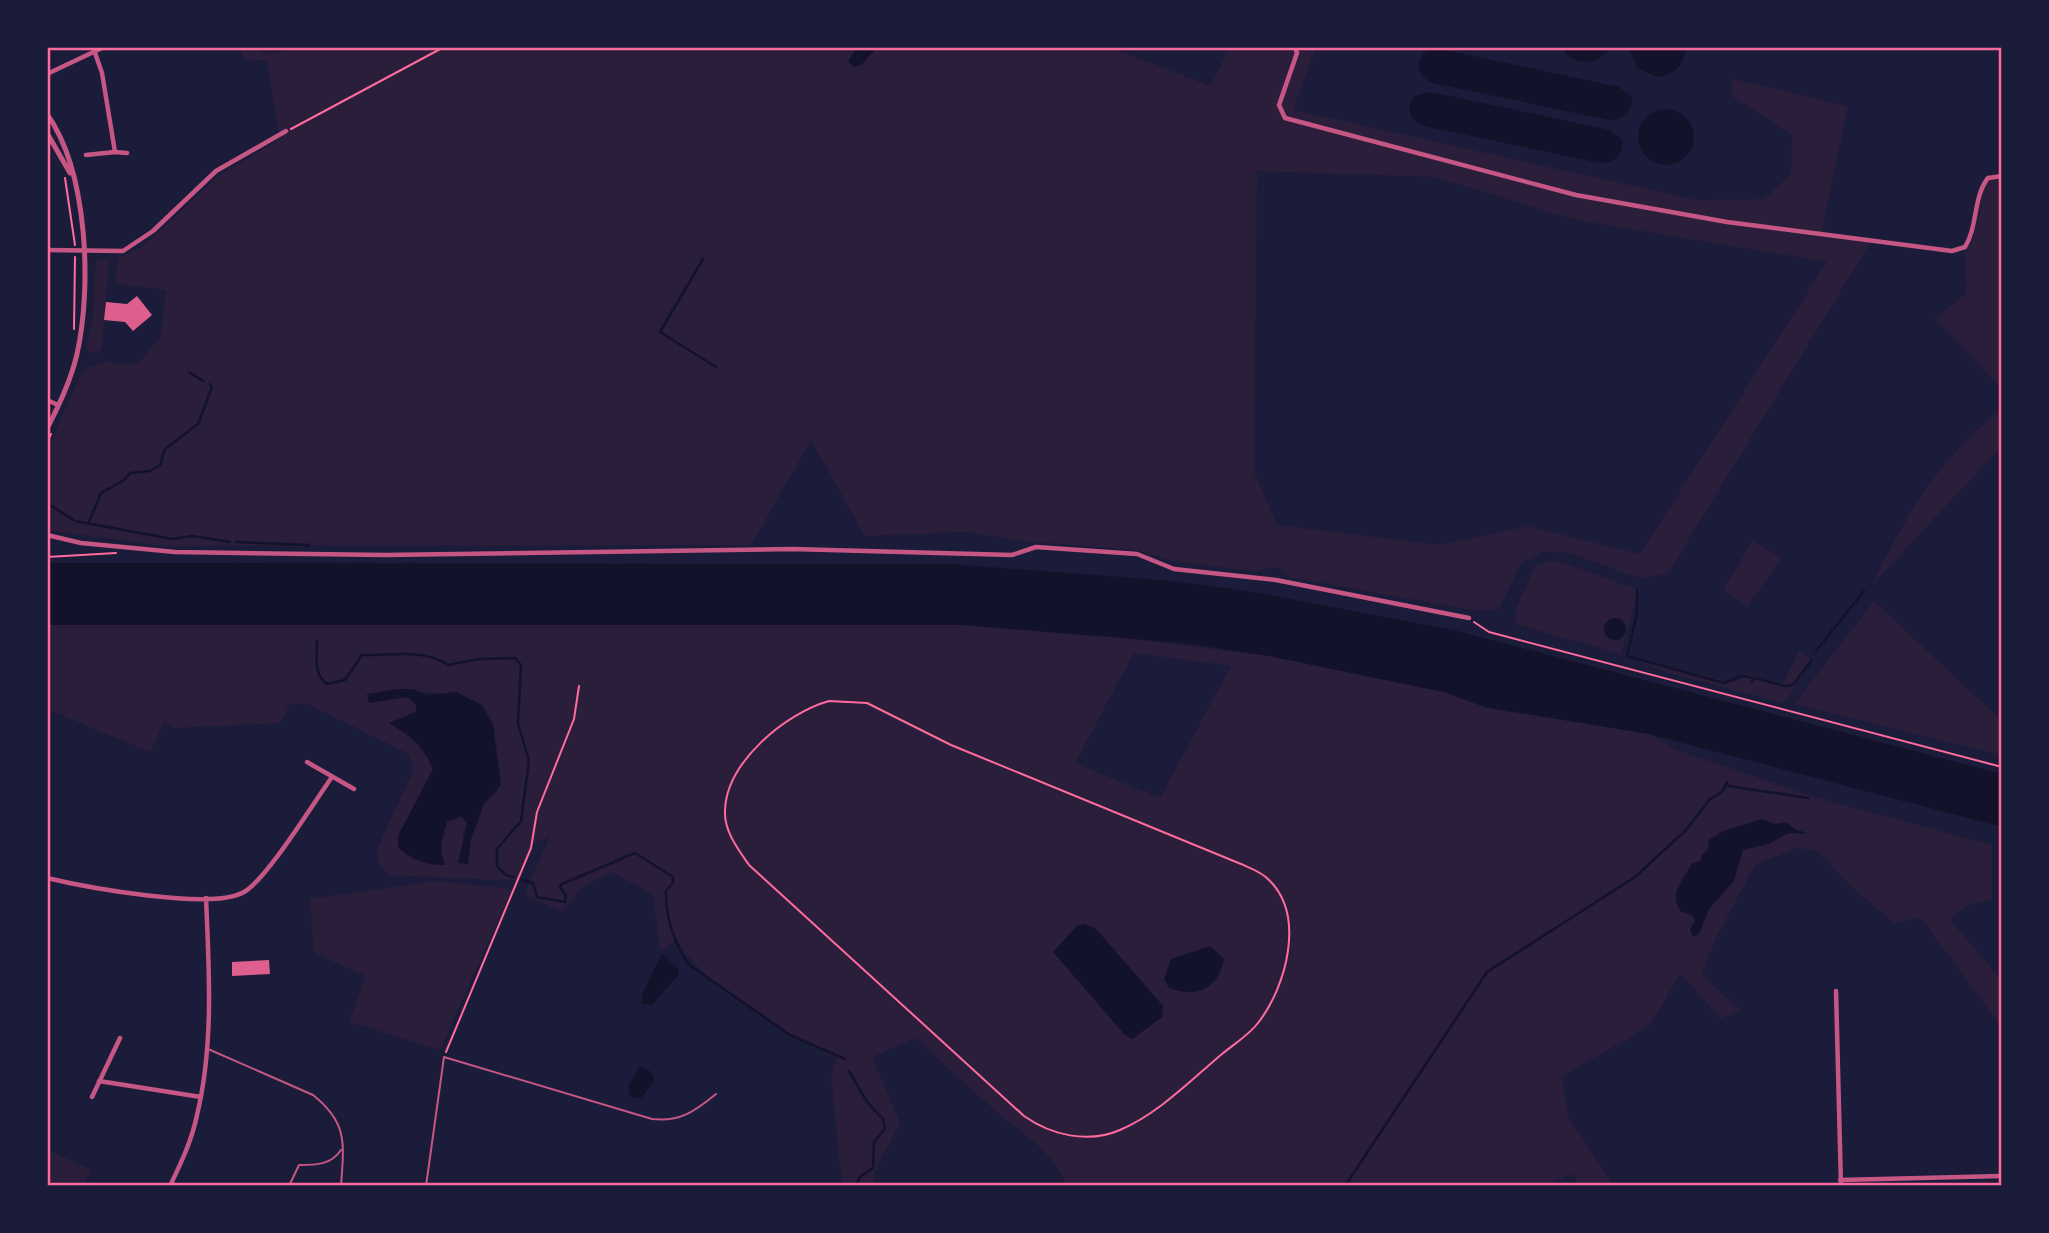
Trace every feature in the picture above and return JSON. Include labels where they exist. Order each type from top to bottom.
[{"type":"street","points":[[47,75],[94,49],[104,47]]},
{"type":"street","points":[[1295,47],[1297,53],[1279,104],[1285,118],[1603,200],[1727,222],[1952,251],[1965,247],[1970,239],[1982,186],[1988,178],[2002,176]]},
{"type":"street","points":[[94,49],[102,73],[115,152]]},
{"type":"street","points":[[47,114],[66,150],[83,253],[79,339],[73,370],[47,429]]},
{"type":"street","points":[[47,250],[83,253],[123,251],[138,243],[216,172],[286,131]]},
{"type":"street","points":[[47,133],[72,176]]},
{"type":"street","points":[[86,155],[127,153]]},
{"type":"street","points":[[47,400],[58,405]]},
{"type":"street","points":[[47,535],[81,542],[175,552],[385,555],[792,549],[1012,555],[1036,547],[1057,548],[1137,554],[1174,569],[1276,580],[1469,618]]},
{"type":"street","points":[[307,761],[354,789]]},
{"type":"street","points":[[47,878],[94,890],[206,898],[233,897],[256,884],[332,777]]},
{"type":"street","points":[[170,1186],[190,1140],[201,1097],[209,971],[206,898]]},
{"type":"street","points":[[1836,991],[1840,1183],[2002,1176]]},
{"type":"street","points":[[92,1097],[120,1038]]},
{"type":"street","points":[[99,1082],[201,1097]]},
{"type":"lane","points":[[206,1048],[313,1095],[340,1124],[341,1186]]},
{"type":"lane","points":[[426,1186],[444,1056],[652,1119],[671,1121],[691,1114],[716,1094]]},
{"type":"lane","points":[[289,1186],[299,1165],[318,1164],[335,1159],[342,1149]]},
{"type":"path","points":[[286,131],[444,47]]},
{"type":"path","points":[[65,177],[72,208],[75,252],[73,337]]},
{"type":"path","points":[[47,557],[123,552]]},
{"type":"path","points":[[1469,618],[1489,632],[2002,767]]},
{"type":"path","points":[[444,1056],[531,848],[537,812],[574,719],[579,686]]},
{"type":"path","points":[[829,701],[867,704],[951,745],[1241,864],[1268,878],[1276,888],[1287,923],[1287,958],[1282,981],[1256,1025],[1145,1116],[1118,1131],[1075,1137],[1038,1127],[1024,1116],[749,865],[730,835],[724,813],[726,799],[741,766],[778,729],[810,707],[829,701]]},
{"type":"shaded area","points":[[238,47],[259,47],[259,51],[269,54],[308,47],[1110,47],[1210,86],[1230,47],[1316,47],[1293,110],[1697,200],[1764,199],[1791,174],[1792,134],[1731,96],[1733,79],[1848,106],[1822,230],[1872,240],[1668,573],[1642,579],[1569,553],[1543,552],[1521,564],[1499,609],[1477,611],[1289,577],[1280,567],[1254,571],[1173,561],[1137,550],[1021,541],[966,532],[865,536],[811,440],[751,545],[164,546],[47,530],[47,451],[80,376],[86,368],[105,362],[133,365],[140,362],[161,335],[166,290],[115,284],[118,258],[142,247],[218,176],[280,139],[267,61],[245,59]],"holes":[[[1257,171],[1435,177],[1576,220],[1827,262],[1640,554],[1528,526],[1440,545],[1277,525],[1254,472]]]},
{"type":"shaded area","points":[[857,47],[878,47],[861,65],[855,67],[848,62]]},
{"type":"shaded area","points":[[1561,47],[1611,47],[1600,58],[1586,62],[1572,59]]},
{"type":"shaded area","points":[[1686,47],[1678,68],[1657,77],[1637,68],[1629,48]]},
{"type":"shaded area","points":[[1429,49],[1440,49],[1619,87],[1632,98],[1629,112],[1623,117],[1609,120],[1433,83],[1423,76],[1419,68],[1420,58]]},
{"type":"shaded area","points":[[1431,92],[1610,130],[1623,141],[1621,151],[1614,160],[1600,163],[1424,126],[1412,119],[1409,106],[1414,96]]},
{"type":"shaded area","points":[[1660,109],[1672,109],[1682,113],[1690,121],[1694,137],[1690,153],[1682,161],[1672,165],[1660,165],[1650,161],[1642,153],[1638,143],[1638,131],[1642,121],[1650,113]]},
{"type":"shaded area","points":[[1993,178],[2002,178],[2002,388],[1935,319],[1966,293],[1965,253],[1973,239],[1984,186]]},
{"type":"shaded area","points":[[109,258],[102,349],[97,353],[86,350],[93,316],[96,260]]},
{"type":"shaded area","points":[[2002,410],[2002,446],[1872,585],[1897,536],[1926,489],[1961,446]]},
{"type":"shaded area","points":[[1753,540],[1781,558],[1748,606],[1723,590]]},
{"type":"shaded area","points":[[1550,561],[1565,563],[1638,590],[1621,654],[1515,624],[1516,608],[1535,567]]},
{"type":"shaded area","points":[[47,563],[950,564],[1173,581],[1260,593],[1457,631],[2002,774],[2002,827],[1649,734],[1486,707],[1444,692],[1269,656],[1184,643],[961,625],[47,625]]},
{"type":"shaded area","points":[[1874,601],[2002,721],[2002,755],[1794,704]]},
{"type":"shaded area","points":[[1615,618],[1625,625],[1626,629],[1619,639],[1615,640],[1605,633],[1604,629],[1611,619]]},
{"type":"shaded area","points":[[47,625],[961,625],[1092,634],[1269,656],[1444,692],[1486,708],[1649,734],[1675,749],[1811,796],[1992,845],[1992,900],[1969,904],[1950,920],[2002,980],[2002,1027],[1920,917],[1894,923],[1854,889],[1818,851],[1796,848],[1755,865],[1714,942],[1702,975],[1740,1010],[1721,1019],[1680,973],[1650,1026],[1562,1076],[1568,1116],[1614,1186],[1580,1186],[1572,1174],[1543,1186],[1066,1186],[1046,1153],[916,1038],[872,1057],[900,1123],[874,1173],[876,1186],[842,1186],[831,1074],[837,1058],[748,1007],[687,956],[677,940],[660,951],[653,894],[611,872],[583,886],[562,912],[524,894],[550,836],[531,845],[516,881],[388,875],[378,861],[378,847],[414,769],[409,754],[308,704],[290,704],[280,723],[174,728],[164,722],[150,752],[47,709]],"holes":[[[1134,653],[1231,666],[1160,798],[1075,763]],[[398,689],[439,694],[456,692],[494,729],[497,792],[484,804],[471,839],[462,838],[467,823],[461,816],[447,822],[440,853],[445,864],[425,860],[398,836],[433,769],[416,742],[390,724],[416,712],[416,704],[407,697],[369,703],[368,694]],[[1096,929],[1163,1006],[1162,1017],[1132,1039]]]},
{"type":"shaded area","points":[[1799,651],[1812,660],[1785,703],[1668,673],[1623,655],[1730,682],[1746,673],[1782,685]]},
{"type":"shaded area","points":[[413,689],[426,695],[456,692],[482,705],[493,724],[501,785],[484,804],[471,839],[468,864],[458,863],[467,823],[461,816],[447,822],[445,827],[441,848],[445,865],[420,861],[398,847],[398,836],[433,769],[416,742],[389,723],[416,712],[416,704],[407,697],[369,703],[367,694]]},
{"type":"shaded area","points":[[1762,819],[1775,824],[1786,822],[1809,834],[1789,833],[1768,844],[1743,850],[1734,881],[1709,909],[1699,934],[1693,937],[1690,930],[1695,920],[1691,914],[1681,912],[1676,899],[1678,887],[1692,863],[1700,861],[1702,854],[1708,850],[1709,840],[1723,831]]},
{"type":"shaded area","points":[[435,881],[512,889],[440,1050],[349,1022],[366,976],[314,953],[310,899]]},
{"type":"shaded area","points":[[1085,924],[1096,929],[1163,1006],[1162,1017],[1132,1039],[1125,1035],[1053,952],[1077,926]]},
{"type":"shaded area","points":[[1210,946],[1224,959],[1217,978],[1197,991],[1169,988],[1164,979],[1171,959]]},
{"type":"shaded area","points":[[662,953],[678,969],[679,974],[652,1005],[641,1004],[642,995]]},
{"type":"shaded area","points":[[640,1066],[651,1072],[655,1081],[641,1098],[630,1097],[628,1086]]},
{"type":"shaded area","points":[[47,1150],[91,1169],[84,1186],[47,1186]]},
{"type":"building","points":[[137,296],[152,315],[133,331],[125,322],[104,320],[106,302],[127,304]]},
{"type":"building","points":[[269,960],[270,974],[232,976],[232,962]]},
{"type":"waterway","points":[[703,259],[660,332],[716,367]]},
{"type":"waterway","points":[[189,372],[203,381]]},
{"type":"waterway","points":[[88,524],[101,493],[124,480],[130,473],[150,471],[160,465],[165,449],[198,424],[212,387],[210,384]]},
{"type":"waterway","points":[[47,503],[75,521],[173,539],[192,536],[230,542]]},
{"type":"waterway","points":[[236,542],[309,545]]},
{"type":"waterway","points":[[1637,591],[1637,613],[1627,656],[1724,683],[1743,676],[1754,678],[1752,682]]},
{"type":"waterway","points":[[1816,651],[1864,591]]},
{"type":"waterway","points":[[317,641],[318,670],[327,684],[345,680],[362,655],[429,656],[448,665],[479,659],[515,658],[521,665],[518,723],[529,761],[521,821],[497,849],[497,866],[506,875],[514,877]]},
{"type":"waterway","points":[[1754,678],[1785,686],[1793,685],[1811,661]]},
{"type":"waterway","points":[[1345,1186],[1487,972],[1635,877],[1686,830],[1709,800],[1722,792],[1727,782]]},
{"type":"waterway","points":[[1728,786],[1808,798]]},
{"type":"waterway","points":[[522,880],[533,883],[537,897],[565,902],[566,896],[560,887],[562,884],[635,853],[673,877],[673,883],[666,891],[667,911],[675,938],[688,964],[790,1035],[845,1059]]},
{"type":"waterway","points":[[849,1071],[867,1102],[883,1119],[885,1128],[874,1142],[873,1168],[860,1177],[856,1186]]}]
